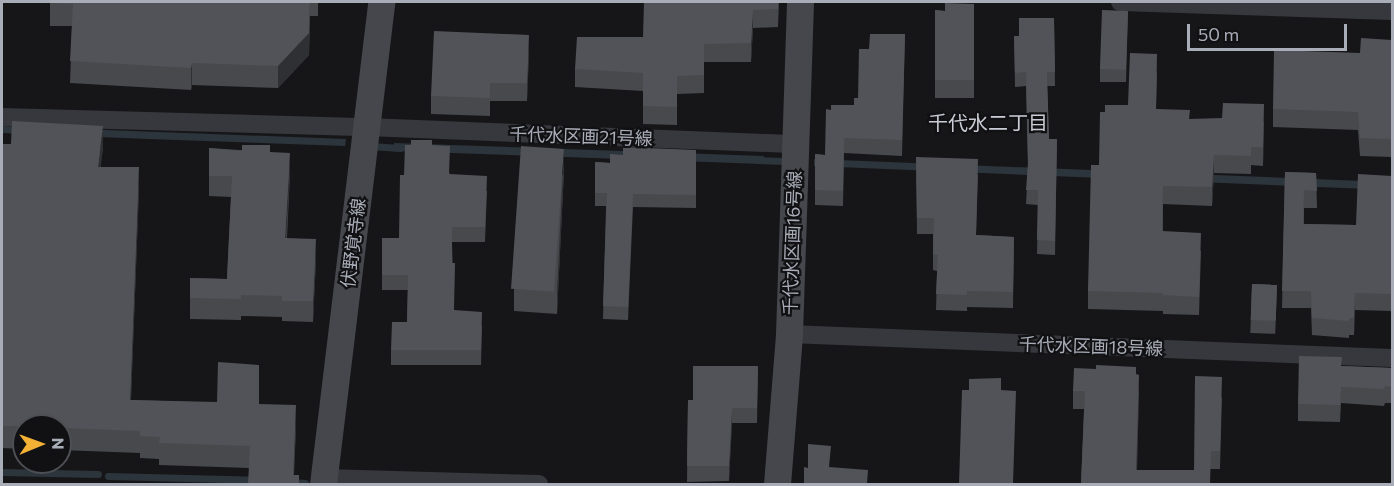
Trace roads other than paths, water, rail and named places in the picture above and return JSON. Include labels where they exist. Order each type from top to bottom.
[{"type":"street","name":"伏野覚寺線","points":[[324,482],[381,2]]},
{"type":"street","name":"千代水区画16号線","points":[[777,484],[789,334],[800,2]]},
{"type":"street","points":[[1120,2],[1392,11]]},
{"type":"street","name":"千代水区画21号線","points":[[2,117],[367,127],[795,144]]},
{"type":"street","name":"千代水区画18号線","points":[[789,334],[1392,358]]},
{"type":"street","points":[[324,482],[539,484]]},
{"type":"waterway","points":[[370,146],[400,148]]},
{"type":"waterway","points":[[756,160],[790,161]]},
{"type":"waterway","points":[[2,472],[98,474]]},
{"type":"waterway","points":[[108,476],[256,480]]},
{"type":"waterway","points":[[291,482],[305,483]]},
{"type":"district","name":"千代水二丁目","points":[[988,122]]}]
